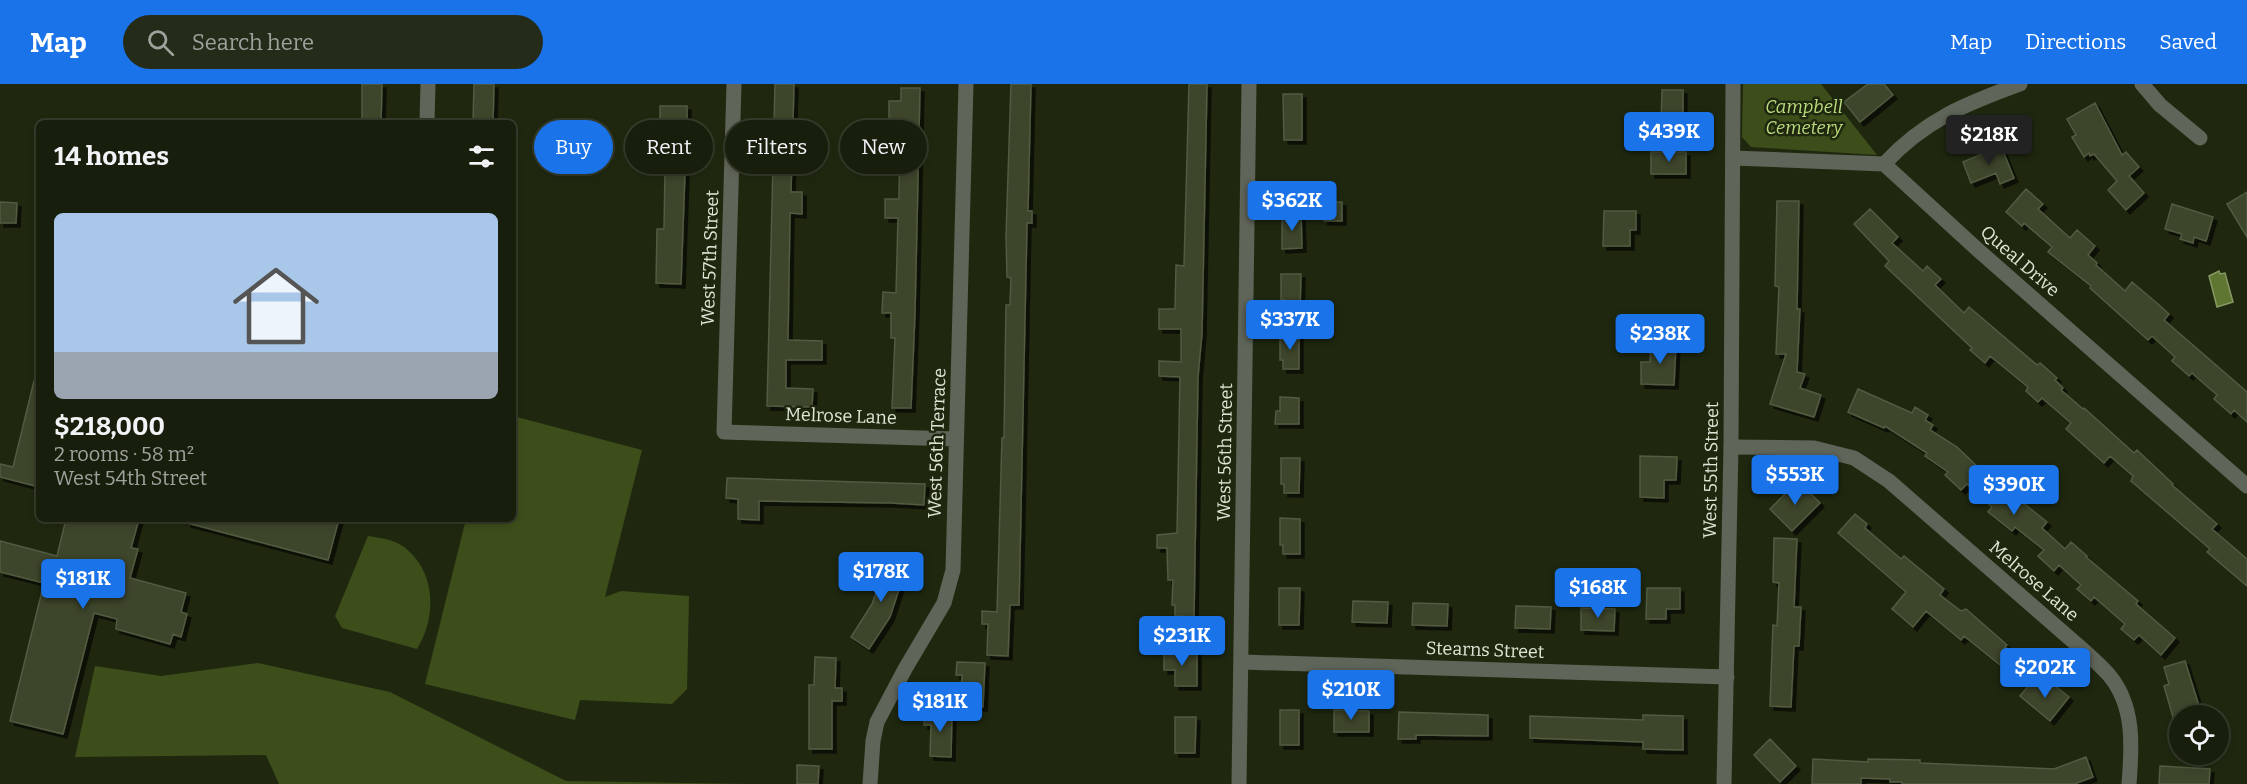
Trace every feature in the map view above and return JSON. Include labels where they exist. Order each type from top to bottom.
[{"type":"street","points":[[427,120],[428,84]]},
{"type":"street","name":"West 57th Street","points":[[724,432],[734,84]]},
{"type":"street","name":"West 56th Terrace","points":[[870,784],[873,741],[877,722],[904,669],[944,603],[952,570],[966,84]]},
{"type":"street","name":"West 56th Street","points":[[1239,784],[1249,84]]},
{"type":"street","name":"West 55th Street","points":[[1724,784],[1731,447],[1733,84]]},
{"type":"street","points":[[1733,158],[1884,164],[1898,148],[1934,121],[1969,102],[2020,84]]},
{"type":"street","points":[[2142,84],[2160,105],[2200,138]]},
{"type":"street","name":"Queal Drive","points":[[1884,164],[1977,250],[2247,486]]},
{"type":"street","name":"Melrose Lane","points":[[724,432],[956,439]]},
{"type":"street","name":"Melrose Lane","points":[[1731,447],[1814,448],[1854,458],[1889,481],[2110,675],[2128,710],[2132,737],[2129,784]]},
{"type":"street","name":"Stearns Street","points":[[1242,662],[1727,677]]},
{"type":"green space","name":"Campbell Cemetery","points":[[1743,84],[1821,84],[1877,155],[1751,147],[1742,137]]},
{"type":"green space","points":[[516,417],[642,450],[605,597],[621,591],[689,596],[687,689],[672,704],[580,700],[575,720],[425,684],[465,522],[516,522]]},
{"type":"green space","points":[[368,536],[400,544],[415,557],[422,569],[430,595],[430,609],[428,623],[417,649],[342,628],[335,616]]},
{"type":"green space","points":[[258,663],[390,692],[566,781],[747,784],[279,784],[266,755],[75,757],[95,666],[161,676]]},
{"type":"shaded area","points":[[2219,271],[2220,274],[2225,273],[2233,302],[2217,307],[2209,276]]},
{"type":"building","points":[[362,84],[382,84],[381,120],[362,120]]},
{"type":"building","points":[[474,84],[494,84],[493,120],[473,120]]},
{"type":"building","points":[[775,84],[794,84],[793,120],[774,120]]},
{"type":"building","points":[[1011,84],[1031,84],[1028,211],[1032,211],[1032,223],[1027,223],[1019,605],[1010,605],[1008,656],[987,655],[988,624],[982,624],[982,611],[997,612],[1002,438],[1004,438],[1006,305],[1010,305],[1011,278],[1007,277],[1006,236]]},
{"type":"building","points":[[1189,84],[1207,84],[1202,333],[1198,377],[1194,617],[1175,616],[1175,605],[1172,605],[1173,580],[1168,580],[1167,548],[1157,548],[1157,535],[1177,533],[1180,377],[1159,376],[1159,361],[1181,362],[1181,329],[1159,329],[1159,309],[1175,309],[1176,265],[1184,266]]},
{"type":"building","points":[[1868,84],[1884,84],[1893,95],[1860,122],[1844,102]]},
{"type":"building","points":[[901,88],[920,88],[919,120],[889,120],[889,101],[901,101]]},
{"type":"building","points":[[1662,90],[1683,90],[1683,128],[1661,127]]},
{"type":"building","points":[[1283,94],[1302,94],[1302,140],[1284,140]]},
{"type":"building","points":[[2095,103],[2122,155],[2126,152],[2139,167],[2129,176],[2144,193],[2126,210],[2108,190],[2117,181],[2094,154],[2090,156],[2089,153],[2084,157],[2072,137],[2076,135],[2067,119]]},
{"type":"building","points":[[660,106],[687,106],[687,120],[660,120]]},
{"type":"building","points":[[2001,146],[2014,178],[2000,184],[1996,173],[1971,183],[1963,162]]},
{"type":"building","points":[[1651,152],[1686,152],[1686,174],[1651,174]]},
{"type":"building","points":[[665,174],[685,174],[681,284],[656,283],[657,229],[664,229]]},
{"type":"building","points":[[773,174],[792,174],[791,192],[802,192],[802,214],[790,213],[788,340],[822,341],[822,360],[786,360],[786,388],[813,389],[812,407],[767,406]]},
{"type":"building","points":[[899,174],[918,174],[911,408],[892,408],[895,338],[891,338],[891,313],[882,313],[883,292],[896,293],[898,218],[885,218],[885,199],[899,199]]},
{"type":"building","points":[[2026,189],[2043,204],[2038,209],[2070,238],[2077,230],[2095,246],[2088,255],[2097,263],[2096,265],[2125,291],[2132,282],[2169,314],[2164,320],[2247,392],[2247,422],[2234,410],[2231,414],[2214,399],[2217,395],[2192,373],[2189,376],[2172,361],[2175,357],[2152,336],[2148,340],[2090,288],[2091,286],[2048,252],[2052,247],[2024,223],[2022,226],[2006,212]]},
{"type":"building","points":[[2247,192],[2247,237],[2227,204]]},
{"type":"building","points":[[1777,201],[1799,201],[1797,309],[1800,309],[1797,372],[1805,374],[1800,388],[1821,395],[1814,417],[1770,404],[1786,354],[1776,354],[1779,287],[1775,286]]},
{"type":"building","points":[[0,202],[17,203],[16,223],[0,223]]},
{"type":"building","points":[[1324,202],[1342,202],[1342,221],[1324,221]]},
{"type":"building","points":[[2172,204],[2213,217],[2206,241],[2194,237],[2193,243],[2180,239],[2182,234],[2165,229]]},
{"type":"building","points":[[1870,209],[1898,237],[1892,243],[1923,271],[1927,266],[1941,279],[1935,285],[1964,313],[1969,307],[2037,365],[2040,363],[2057,378],[2055,380],[2063,388],[2061,390],[2134,453],[2137,450],[2172,485],[2217,524],[2212,529],[2247,559],[2247,586],[2207,552],[2210,549],[2131,481],[2133,476],[2110,456],[2104,463],[2066,429],[2071,423],[2042,398],[2038,402],[2026,391],[2028,387],[1990,356],[1985,363],[1885,266],[1889,261],[1854,224]]},
{"type":"building","points":[[1604,211],[1636,211],[1636,230],[1630,230],[1630,246],[1603,246]]},
{"type":"building","points":[[1301,214],[1302,248],[1282,249],[1282,215]]},
{"type":"building","points":[[1281,274],[1301,274],[1300,309],[1285,309],[1285,300],[1281,300]]},
{"type":"building","points":[[1280,334],[1299,334],[1299,369],[1283,369],[1283,360],[1280,360]]},
{"type":"building","points":[[1651,343],[1676,344],[1674,385],[1641,384],[1641,362],[1650,362]]},
{"type":"building","points":[[34,381],[36,381],[36,486],[0,477],[0,464],[13,467]]},
{"type":"building","points":[[1858,389],[1912,413],[1915,407],[1928,415],[1925,420],[1933,425],[1930,430],[1957,447],[2004,492],[2006,489],[2047,522],[2042,528],[2065,549],[2071,542],[2138,601],[2136,604],[2175,638],[2161,655],[2139,635],[2134,640],[2121,629],[2125,624],[2094,597],[2091,601],[2077,589],[2081,585],[2059,565],[2054,571],[2038,556],[2044,550],[2015,527],[2012,531],[1988,512],[1992,507],[1967,484],[1961,490],[1945,475],[1948,472],[1925,456],[1927,453],[1885,426],[1884,428],[1848,412]]},
{"type":"building","points":[[1280,397],[1299,398],[1299,424],[1275,424],[1276,411],[1280,411]]},
{"type":"building","points":[[1640,456],[1677,457],[1676,480],[1664,480],[1664,498],[1640,497]]},
{"type":"building","points":[[1281,458],[1300,458],[1299,493],[1284,493],[1284,484],[1281,484]]},
{"type":"building","points":[[727,478],[925,484],[924,505],[759,501],[759,520],[738,519],[738,499],[726,498]]},
{"type":"building","points":[[1798,481],[1820,503],[1792,531],[1770,509]]},
{"type":"building","points":[[1855,514],[1867,524],[1865,528],[1901,559],[1904,556],[1944,589],[1940,595],[1961,611],[1966,609],[2007,645],[2005,647],[2016,656],[2005,669],[1964,636],[1961,640],[1926,611],[1913,627],[1892,609],[1906,592],[1838,533]]},
{"type":"building","points":[[1280,518],[1300,519],[1300,554],[1283,554],[1283,545],[1280,545]]},
{"type":"building","points":[[65,522],[138,522],[131,548],[138,549],[130,578],[186,593],[181,612],[187,614],[181,637],[173,634],[170,644],[116,629],[117,619],[94,613],[63,734],[10,721],[44,583],[0,572],[0,541],[57,556]]},
{"type":"building","points":[[187,522],[338,522],[328,560]]},
{"type":"building","points":[[1774,538],[1797,539],[1794,607],[1801,607],[1799,646],[1794,646],[1791,707],[1770,706],[1773,625],[1777,626],[1779,583],[1773,582]]},
{"type":"building","points":[[885,558],[907,565],[890,617],[869,649],[851,637],[872,604],[882,576],[879,575]]},
{"type":"building","points":[[1279,588],[1300,588],[1299,625],[1279,625]]},
{"type":"building","points":[[1647,588],[1680,588],[1680,609],[1666,609],[1666,619],[1646,619]]},
{"type":"building","points":[[1353,601],[1388,602],[1387,623],[1352,622]]},
{"type":"building","points":[[1413,603],[1448,604],[1447,626],[1412,625]]},
{"type":"building","points":[[1516,606],[1551,607],[1550,629],[1515,628]]},
{"type":"building","points":[[1581,608],[1615,609],[1614,631],[1581,630]]},
{"type":"building","points":[[1164,651],[1197,651],[1197,686],[1175,686],[1175,670],[1164,670]]},
{"type":"building","points":[[815,657],[836,658],[835,688],[842,688],[842,701],[832,701],[832,749],[809,749],[809,685],[814,685]]},
{"type":"building","points":[[2185,661],[2199,705],[2170,705],[2164,686],[2169,684],[2164,667]]},
{"type":"building","points":[[957,662],[985,663],[983,707],[961,706],[962,675],[956,675]]},
{"type":"building","points":[[2035,678],[2050,690],[2054,685],[2069,697],[2050,721],[2020,696]]},
{"type":"building","points":[[1280,710],[1299,710],[1299,745],[1280,745]]},
{"type":"building","points":[[1334,710],[1369,711],[1369,732],[1334,732]]},
{"type":"building","points":[[925,712],[952,713],[951,757],[930,756],[931,725],[924,725]]},
{"type":"building","points":[[1399,712],[1488,715],[1488,736],[1416,735],[1416,739],[1398,739]]},
{"type":"building","points":[[1643,715],[1683,716],[1683,750],[1643,749],[1643,742],[1530,738],[1530,716],[1643,720]]},
{"type":"building","points":[[1175,717],[1196,717],[1195,753],[1175,753]]},
{"type":"building","points":[[1770,739],[1796,766],[1780,782],[1754,755]]},
{"type":"building","points":[[2086,757],[2093,777],[2074,784],[1902,784],[1902,782],[1890,782],[1890,779],[1861,778],[1861,784],[1812,784],[1813,759],[1868,762],[1868,759],[1920,760],[1920,763],[2054,769]]},
{"type":"building","points":[[797,765],[819,766],[818,784],[797,784]]},
{"type":"building","points":[[2160,766],[2210,769],[2209,784],[2159,784]]}]
